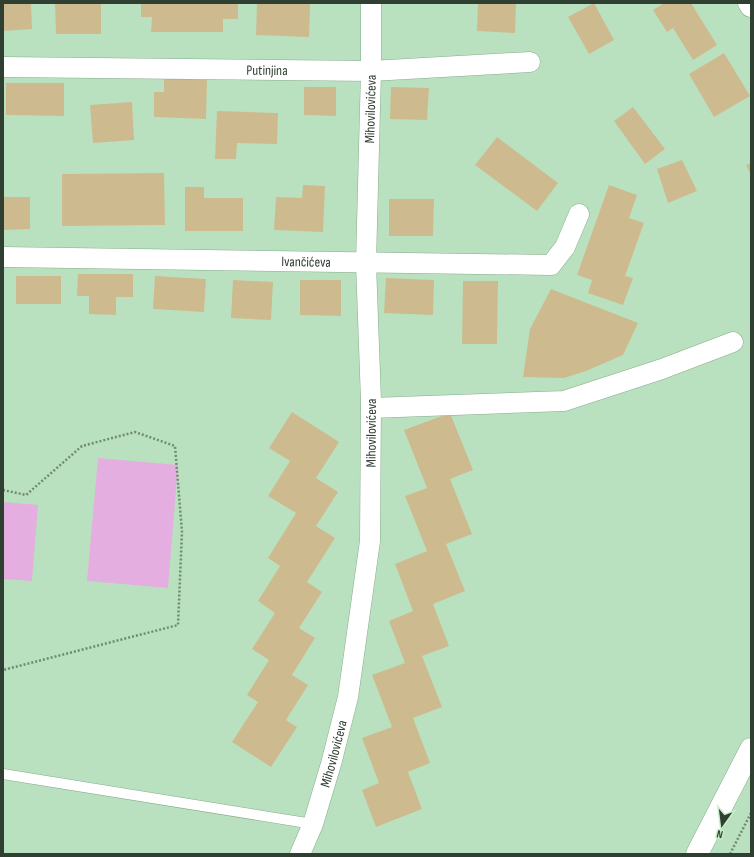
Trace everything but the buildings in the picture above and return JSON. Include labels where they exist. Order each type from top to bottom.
[{"type":"main road","points":[[697,854],[751,749]]},
{"type":"street","name":"Mihovilovićeva","points":[[300,854],[313,824],[331,764],[348,697],[370,541],[371,408],[366,263],[371,71],[371,3]]},
{"type":"street","name":"Putinjina","points":[[3,67],[371,71],[530,62]]},
{"type":"street","name":"Ivančićeva","points":[[3,257],[551,265],[565,246],[579,214]]},
{"type":"street","points":[[371,408],[564,401],[662,369],[733,342]]},
{"type":"lane","points":[[3,774],[313,824]]},
{"type":"path","points":[[3,490],[26,496],[82,446],[136,432],[175,446],[182,532],[178,625],[3,670]]},
{"type":"path","points":[[730,854],[751,813]]},
{"type":"shaded area","points":[[98,458],[178,465],[168,588],[87,581]]},
{"type":"shaded area","points":[[3,502],[38,505],[32,581],[3,579]]}]
